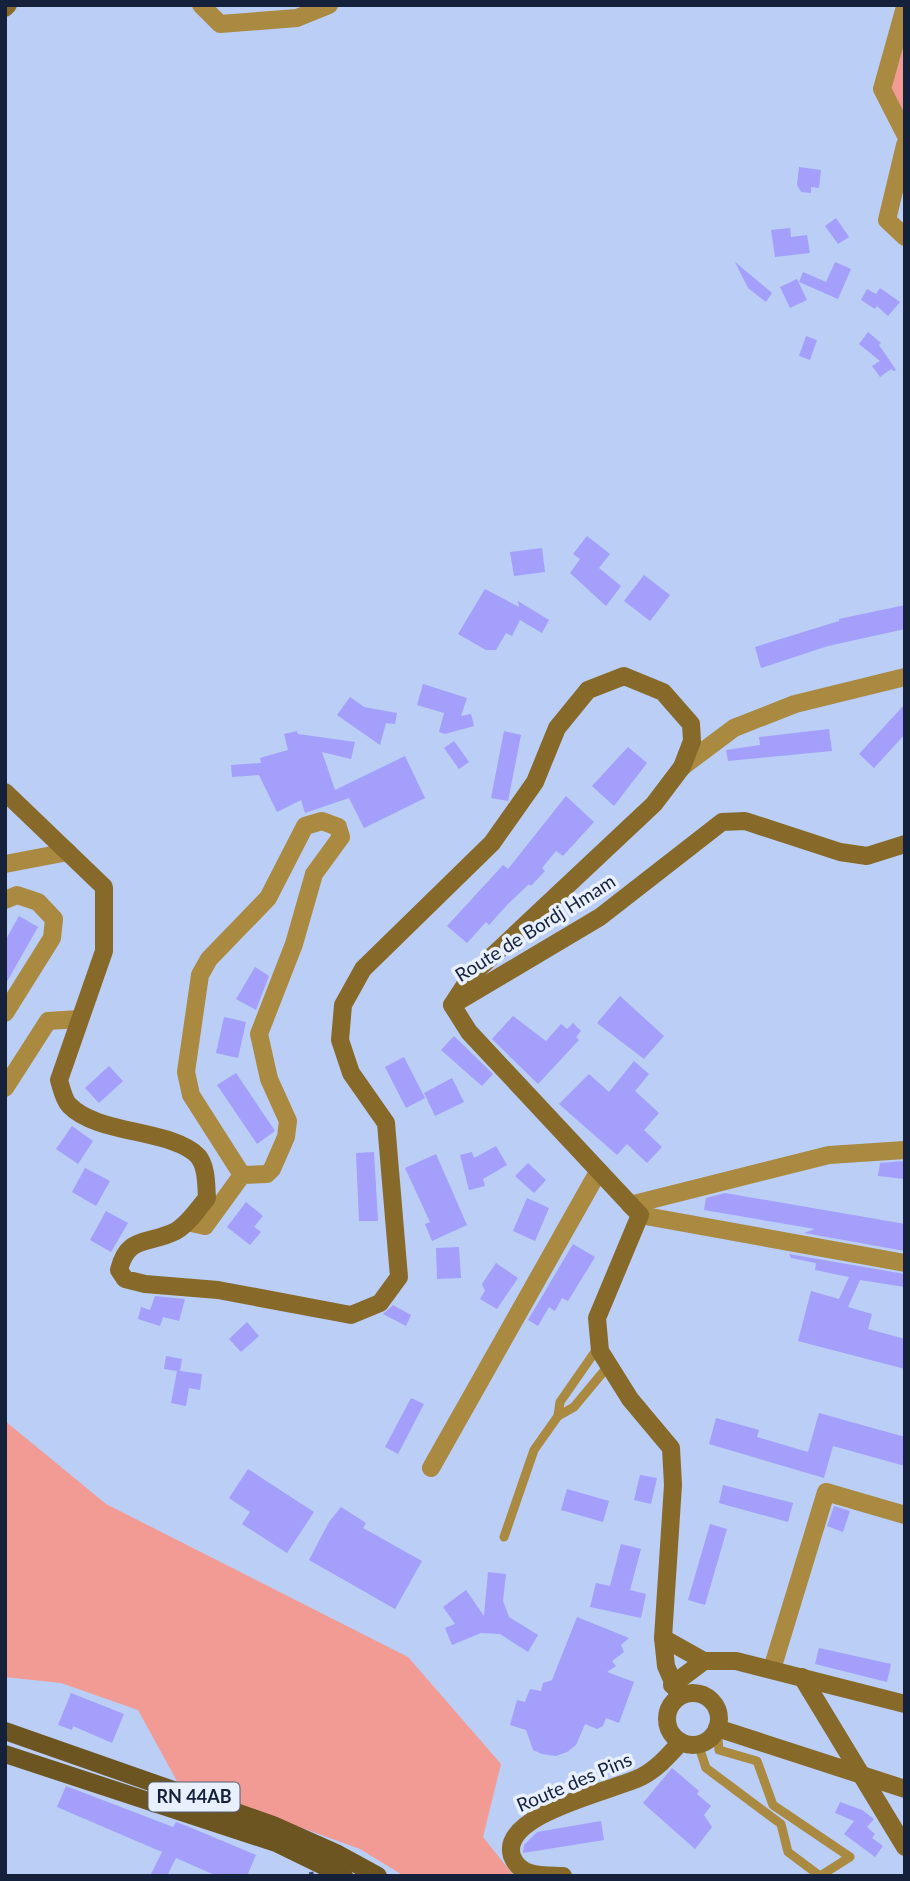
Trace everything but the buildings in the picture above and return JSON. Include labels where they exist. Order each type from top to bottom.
[{"type":"main road","name":"RN 44AB","points":[[5,1731],[273,1825],[336,1853],[378,1876]]},
{"type":"main road","name":"RN 44AB","points":[[5,1754],[276,1843],[344,1876]]},
{"type":"street","points":[[201,5],[220,24],[297,18],[329,5]]},
{"type":"street","points":[[905,7],[883,89],[905,134]]},
{"type":"street","points":[[905,145],[887,220],[905,237]]},
{"type":"street","points":[[5,792],[104,887],[104,951],[59,1080],[68,1104],[89,1117],[178,1144],[198,1157],[205,1170],[207,1198],[177,1231],[130,1247],[123,1255],[119,1270],[121,1275],[133,1283],[218,1290],[351,1315],[380,1303],[399,1277],[386,1123],[351,1073],[340,1040],[343,1005],[349,993],[363,969],[492,843],[535,782],[557,728],[588,690],[624,676],[663,692],[691,724],[692,741],[682,766],[654,804],[471,976],[452,1005],[469,1032],[635,1210],[905,1263]]},
{"type":"street","points":[[682,766],[734,728],[759,718],[795,704],[905,677]]},
{"type":"street","points":[[322,821],[338,827],[341,837],[314,874],[294,944],[259,1034],[269,1079],[288,1121],[286,1137],[272,1169],[267,1174],[242,1175],[191,1095],[186,1072],[200,975],[209,959],[268,898],[305,826],[322,821]]},
{"type":"street","name":"Route de Bordj Hmam","points":[[452,1005],[600,917],[722,822],[745,821],[839,852],[867,856],[905,844]]},
{"type":"street","points":[[5,864],[68,852]]},
{"type":"street","points":[[5,900],[17,895],[38,902],[54,919],[52,938],[5,1013]]},
{"type":"street","points":[[5,1088],[48,1021],[79,1019]]},
{"type":"street","points":[[635,1210],[829,1155],[905,1150]]},
{"type":"street","points":[[430,1468],[598,1172]]},
{"type":"street","points":[[187,1222],[205,1226],[242,1175]]},
{"type":"street","points":[[635,1210],[597,1318],[600,1345],[609,1365],[630,1399],[671,1448],[673,1485],[663,1637],[666,1666],[676,1690]]},
{"type":"street","points":[[772,1669],[826,1492],[905,1514]]},
{"type":"street","points":[[663,1637],[704,1661],[736,1661],[904,1703]]},
{"type":"street","points":[[676,1690],[694,1692],[709,1698],[718,1712],[717,1728],[706,1741],[690,1743],[670,1731],[667,1716],[676,1690],[704,1661]]},
{"type":"street","points":[[802,1677],[866,1778],[905,1847]]},
{"type":"street","points":[[717,1728],[748,1735],[866,1778],[905,1789]]},
{"type":"street","name":"Route des Pins","points":[[563,1876],[529,1874],[519,1867],[511,1850],[513,1838],[520,1827],[565,1805],[641,1777],[690,1743]]},
{"type":"lane","points":[[504,1537],[534,1450],[558,1416],[560,1402],[600,1345]]},
{"type":"lane","points":[[558,1416],[575,1408],[609,1365]]},
{"type":"lane","points":[[717,1728],[719,1750],[757,1761],[773,1805],[781,1824],[788,1852],[820,1875],[850,1857],[773,1805]]},
{"type":"lane","points":[[690,1743],[706,1768],[781,1824]]},
{"type":"shaded area","points":[[905,26],[905,122],[889,91]]},
{"type":"shaded area","points":[[5,1421],[106,1504],[408,1657],[501,1764],[483,1837],[514,1876],[404,1876],[360,1849],[178,1783],[138,1710],[61,1683],[5,1677]]},
{"type":"railway","points":[[311,1872],[312,1876]]}]
